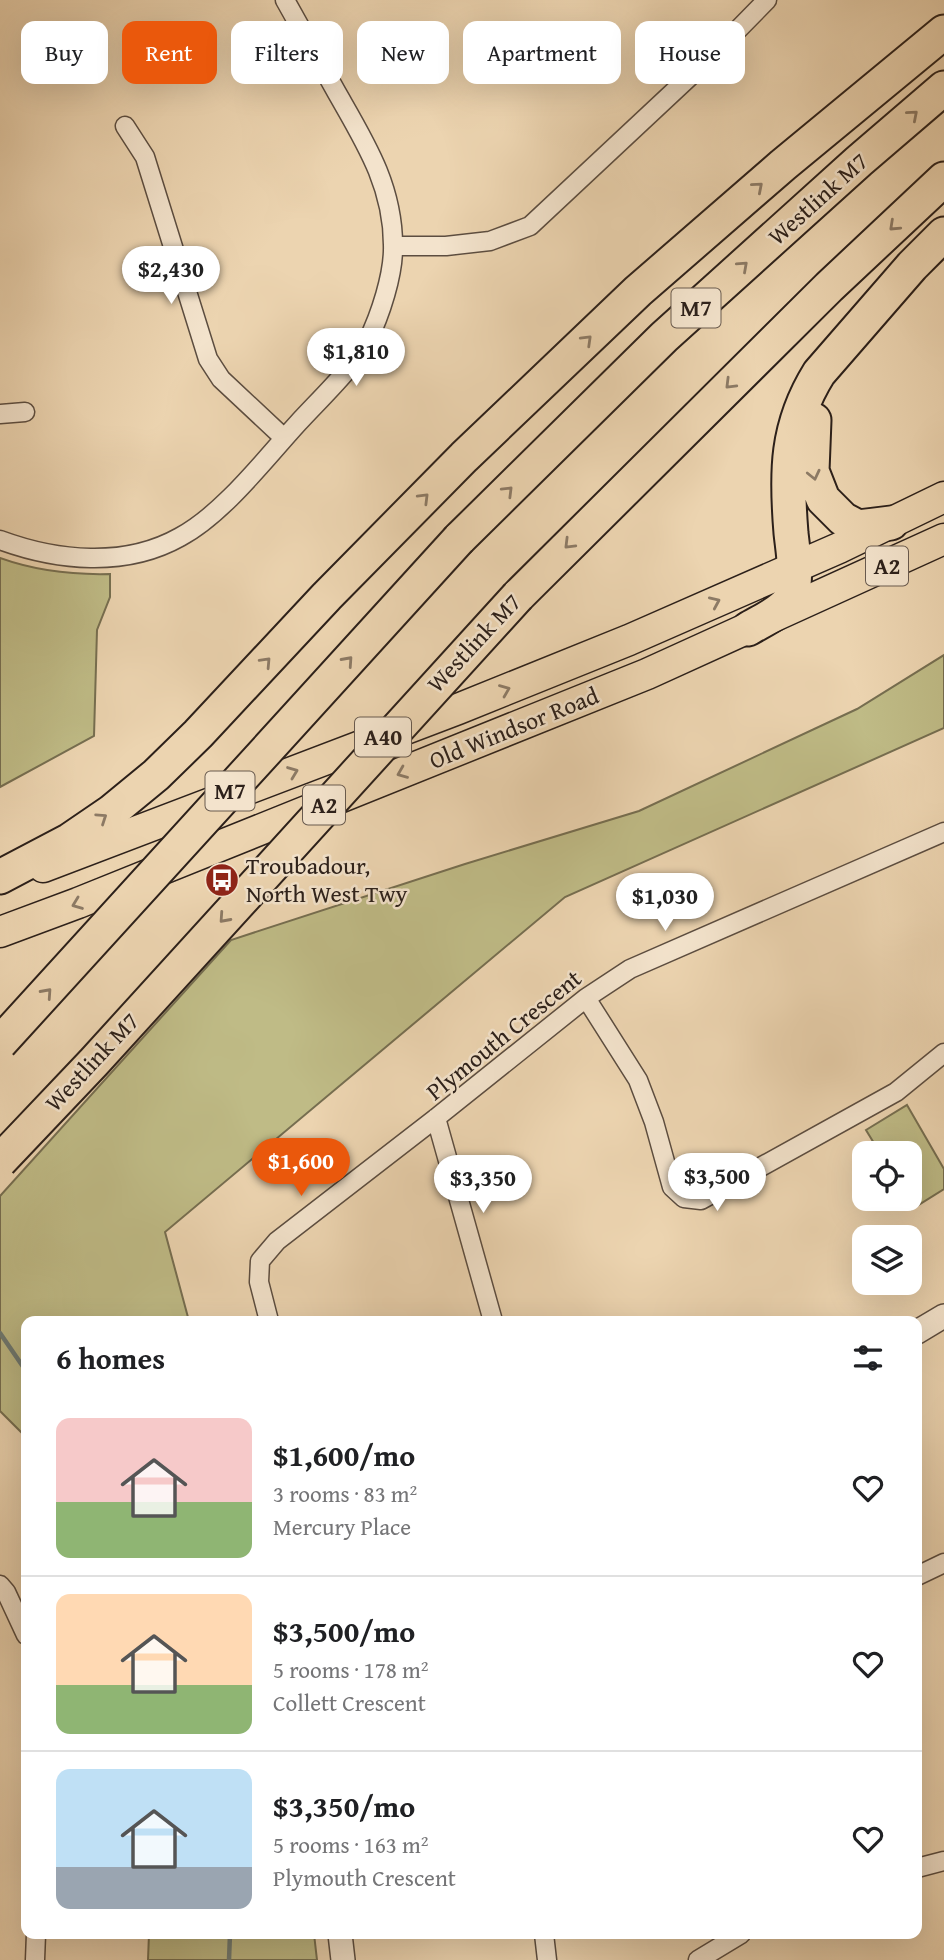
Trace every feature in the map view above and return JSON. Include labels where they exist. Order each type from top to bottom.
[{"type":"highway","points":[[0,877],[80,833],[111,812],[156,775],[464,457],[631,299],[783,165],[944,32]]},
{"type":"highway","name":"Westlink M7","points":[[0,1043],[459,539],[664,337],[944,88]]},
{"type":"highway","name":"Westlink M7","points":[[0,1161],[94,1062],[518,596],[828,287],[944,179]]},
{"type":"highway","points":[[748,629],[784,606],[791,597],[794,567],[788,476],[791,444],[799,412],[819,373],[912,266],[944,234]]},
{"type":"highway","points":[[891,523],[858,527],[851,525],[831,508],[817,489],[812,471],[812,435],[819,401],[833,370],[912,266]]},
{"type":"highway","name":"Old Windsor Road","points":[[0,883],[458,709],[629,640],[944,497]]},
{"type":"highway","name":"Old Windsor Road","points":[[0,932],[647,674],[944,539]]},
{"type":"street","points":[[0,540],[29,551],[63,558],[98,559],[140,552],[180,538],[214,513],[334,384],[366,344],[384,300],[394,246],[387,198],[375,160],[285,0]]},
{"type":"street","points":[[394,246],[446,246],[491,241],[530,226],[715,53],[767,0]]},
{"type":"street","points":[[125,126],[145,157],[208,359],[220,379],[284,438]]},
{"type":"street","points":[[0,414],[25,412]]},
{"type":"street","name":"Plymouth Crescent","points":[[492,1316],[436,1118],[586,998],[630,969],[944,832]]},
{"type":"street","points":[[586,998],[638,1080],[654,1122],[672,1187],[684,1198],[701,1200],[896,1092],[944,1053]]},
{"type":"street","points":[[268,1316],[259,1282],[260,1261],[277,1241],[436,1118]]},
{"type":"street","points":[[922,1329],[944,1316]]},
{"type":"street","points":[[922,1574],[944,1563]]},
{"type":"street","points":[[0,1585],[21,1624]]},
{"type":"street","points":[[922,1867],[944,1861]]},
{"type":"street","points":[[35,1960],[36,1939]]},
{"type":"street","points":[[341,1939],[343,1960]]},
{"type":"street","points":[[545,1939],[547,1960]]},
{"type":"street","points":[[698,1960],[733,1939]]},
{"type":"shaded area","points":[[0,558],[54,571],[110,574],[110,597],[97,630],[94,736],[0,787]]},
{"type":"shaded area","points":[[944,655],[944,728],[565,897],[165,1232],[188,1316],[21,1316],[21,1432],[0,1411],[0,1196],[231,940],[639,811],[857,709]]},
{"type":"shaded area","points":[[907,1105],[944,1169],[944,1189],[922,1203],[922,1141],[873,1141],[866,1130]]},
{"type":"shaded area","points":[[149,1939],[315,1939],[317,1960],[148,1960]]},
{"type":"waterway","points":[[0,1333],[21,1364]]},
{"type":"waterway","points":[[229,1960],[230,1939]]},
{"type":"place","name":"Troubadour, North West Twy","points":[[222,880]]}]
